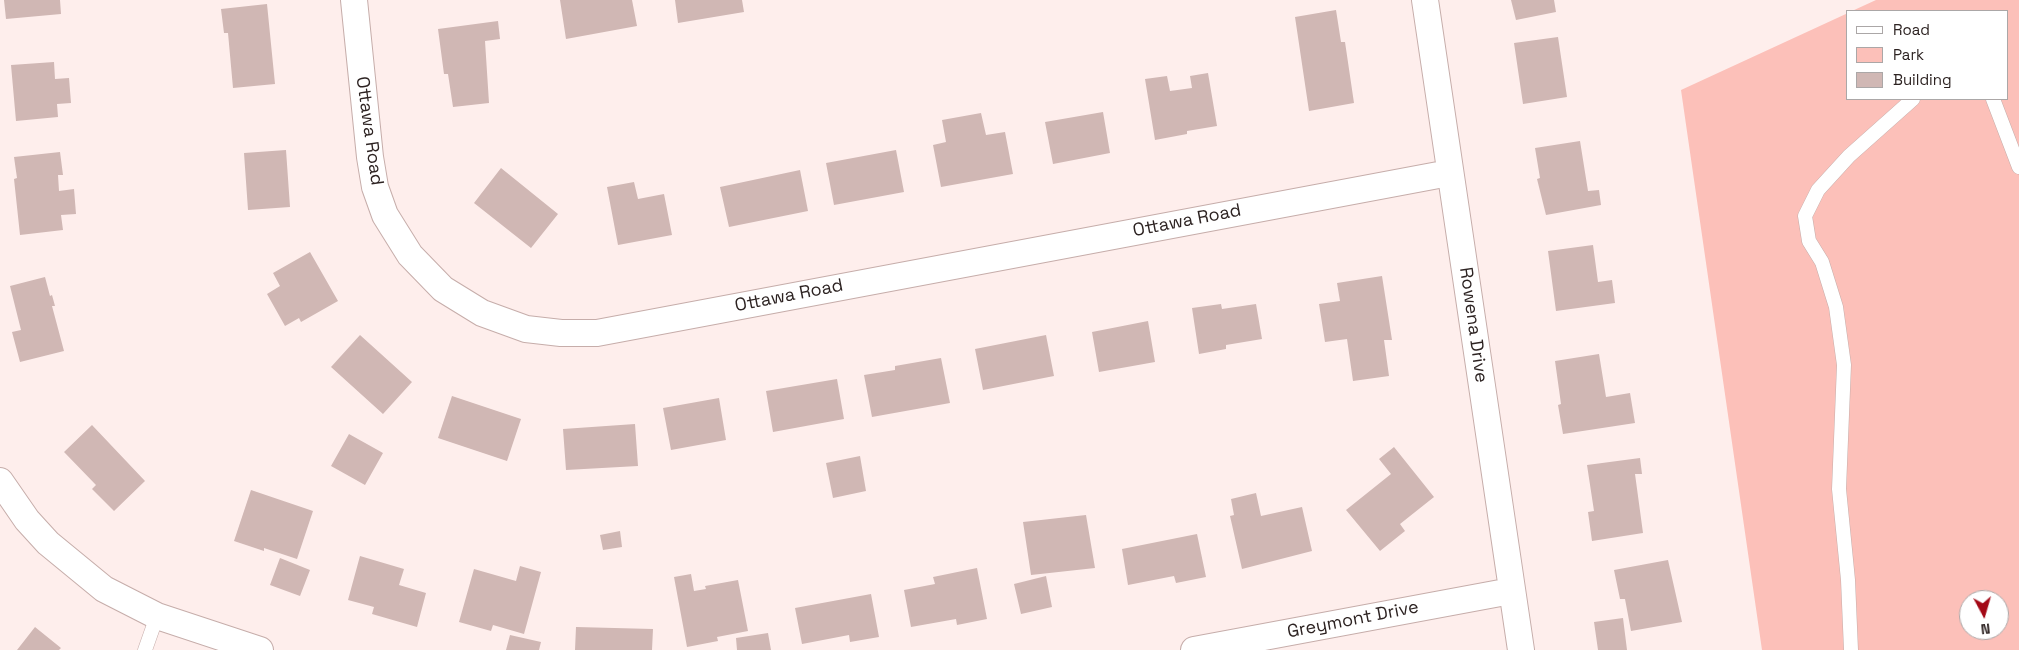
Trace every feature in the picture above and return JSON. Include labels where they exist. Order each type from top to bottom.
[{"type":"street","name":"Ottawa Road","points":[[354,0],[370,157],[375,186],[386,215],[410,255],[443,288],[482,313],[526,329],[561,333],[597,333],[1449,173]]},
{"type":"street","name":"Rowena Drive","points":[[1425,0],[1449,173],[1521,650]]},
{"type":"street","points":[[0,482],[27,520],[48,543],[104,589],[157,616],[260,650]]},
{"type":"street","name":"Greymont Drive","points":[[1194,650],[1512,591]]},
{"type":"lane","points":[[1851,650],[1848,580],[1838,489],[1844,365],[1836,307],[1822,262],[1809,241],[1805,216],[1818,190],[1849,156],[1912,100]]},
{"type":"lane","points":[[1994,100],[2019,167]]},
{"type":"lane","points":[[145,650],[157,616]]},
{"type":"green space","points":[[1876,0],[2019,0],[2019,650],[1762,650],[1681,90],[1846,14],[1846,100],[2009,100],[2009,10],[1854,10]]},
{"type":"building","points":[[4,0],[60,0],[61,14],[6,19]]},
{"type":"building","points":[[560,0],[632,0],[637,26],[566,39]]},
{"type":"building","points":[[675,0],[742,0],[744,12],[678,23]]},
{"type":"building","points":[[1511,0],[1554,0],[1556,12],[1516,20]]},
{"type":"building","points":[[267,4],[275,84],[233,88],[228,33],[224,33],[221,9]]},
{"type":"building","points":[[1336,10],[1341,42],[1345,42],[1354,103],[1309,111],[1295,17]]},
{"type":"building","points":[[498,21],[500,39],[485,41],[489,103],[453,107],[448,74],[444,74],[438,29]]},
{"type":"building","points":[[1558,37],[1567,97],[1523,104],[1514,43]]},
{"type":"building","points":[[54,62],[55,79],[69,78],[71,103],[57,104],[58,117],[16,121],[11,65]]},
{"type":"building","points":[[1208,73],[1217,126],[1187,131],[1187,134],[1155,140],[1145,79],[1167,76],[1170,91],[1192,88],[1190,76]]},
{"type":"building","points":[[1103,112],[1110,153],[1053,164],[1045,122]]},
{"type":"building","points":[[981,113],[986,135],[1005,132],[1013,174],[941,187],[933,145],[946,142],[942,120]]},
{"type":"building","points":[[1580,141],[1588,191],[1599,190],[1601,205],[1546,215],[1537,179],[1540,178],[1535,148]]},
{"type":"building","points":[[286,150],[290,207],[248,210],[244,153]]},
{"type":"building","points":[[896,150],[904,192],[834,205],[826,163]]},
{"type":"building","points":[[60,152],[63,175],[58,175],[59,191],[74,189],[76,214],[61,215],[63,230],[20,235],[14,179],[17,178],[14,157]]},
{"type":"building","points":[[501,168],[558,214],[531,248],[474,203]]},
{"type":"building","points":[[800,170],[808,211],[729,227],[720,187]]},
{"type":"building","points":[[634,182],[638,199],[664,194],[672,235],[618,245],[607,187]]},
{"type":"building","points":[[1593,245],[1598,282],[1612,280],[1615,303],[1556,311],[1548,251]]},
{"type":"building","points":[[310,252],[338,301],[301,322],[299,318],[285,326],[267,294],[280,286],[273,273]]},
{"type":"building","points":[[1382,276],[1392,340],[1384,340],[1389,376],[1353,381],[1347,339],[1325,342],[1319,304],[1340,301],[1337,283]]},
{"type":"building","points":[[45,277],[55,306],[52,306],[64,351],[20,362],[12,332],[21,330],[10,286]]},
{"type":"building","points":[[1221,304],[1222,309],[1256,304],[1262,339],[1226,345],[1226,349],[1199,354],[1192,308]]},
{"type":"building","points":[[1148,321],[1155,362],[1099,372],[1092,332]]},
{"type":"building","points":[[360,335],[412,382],[383,414],[331,367]]},
{"type":"building","points":[[1046,335],[1054,376],[983,390],[975,349]]},
{"type":"building","points":[[1599,354],[1606,397],[1630,393],[1635,423],[1563,434],[1558,405],[1561,404],[1555,361]]},
{"type":"building","points":[[941,358],[950,403],[872,417],[864,375],[895,370],[895,366]]},
{"type":"building","points":[[837,379],[844,419],[773,432],[766,391]]},
{"type":"building","points":[[452,396],[521,419],[507,461],[438,438]]},
{"type":"building","points":[[719,398],[726,440],[671,450],[663,408]]},
{"type":"building","points":[[635,424],[638,466],[566,470],[563,429]]},
{"type":"building","points":[[92,425],[145,481],[114,511],[92,489],[96,485],[64,452]]},
{"type":"building","points":[[349,434],[383,453],[365,485],[331,466]]},
{"type":"building","points":[[1394,447],[1434,497],[1400,524],[1405,531],[1380,551],[1346,510],[1391,474],[1379,459]]},
{"type":"building","points":[[860,456],[866,491],[833,498],[826,463]]},
{"type":"building","points":[[1640,458],[1642,474],[1635,474],[1643,533],[1592,541],[1588,512],[1594,511],[1587,465]]},
{"type":"building","points":[[251,490],[313,511],[297,559],[264,548],[264,551],[234,541]]},
{"type":"building","points":[[1256,493],[1261,516],[1302,507],[1312,551],[1242,569],[1230,516],[1234,515],[1231,499]]},
{"type":"building","points":[[1086,515],[1095,568],[1031,575],[1023,522]]},
{"type":"building","points":[[620,531],[622,547],[603,550],[600,535]]},
{"type":"building","points":[[1197,534],[1206,577],[1176,583],[1174,576],[1128,585],[1122,549]]},
{"type":"building","points":[[360,556],[404,569],[399,585],[426,593],[417,627],[372,614],[374,607],[348,600]]},
{"type":"building","points":[[280,558],[310,570],[300,596],[270,585]]},
{"type":"building","points":[[1668,560],[1682,622],[1631,631],[1625,599],[1620,599],[1614,570]]},
{"type":"building","points":[[520,566],[541,572],[524,634],[493,625],[491,631],[459,622],[474,569],[516,581]]},
{"type":"building","points":[[977,568],[987,619],[957,625],[956,619],[911,627],[904,590],[935,584],[933,577]]},
{"type":"building","points":[[691,574],[694,591],[706,589],[705,586],[738,580],[748,631],[717,637],[718,641],[687,647],[674,577]]},
{"type":"building","points":[[1046,576],[1052,607],[1021,614],[1014,584]]},
{"type":"building","points":[[871,594],[879,637],[850,642],[849,635],[802,644],[795,608]]},
{"type":"building","points":[[1623,618],[1627,650],[1598,650],[1594,622]]},
{"type":"building","points":[[35,627],[61,648],[59,650],[17,650]]},
{"type":"building","points":[[576,627],[653,629],[652,650],[575,650]]},
{"type":"building","points":[[768,633],[771,650],[737,650],[736,638]]},
{"type":"building","points":[[510,635],[541,642],[539,650],[506,650]]}]
